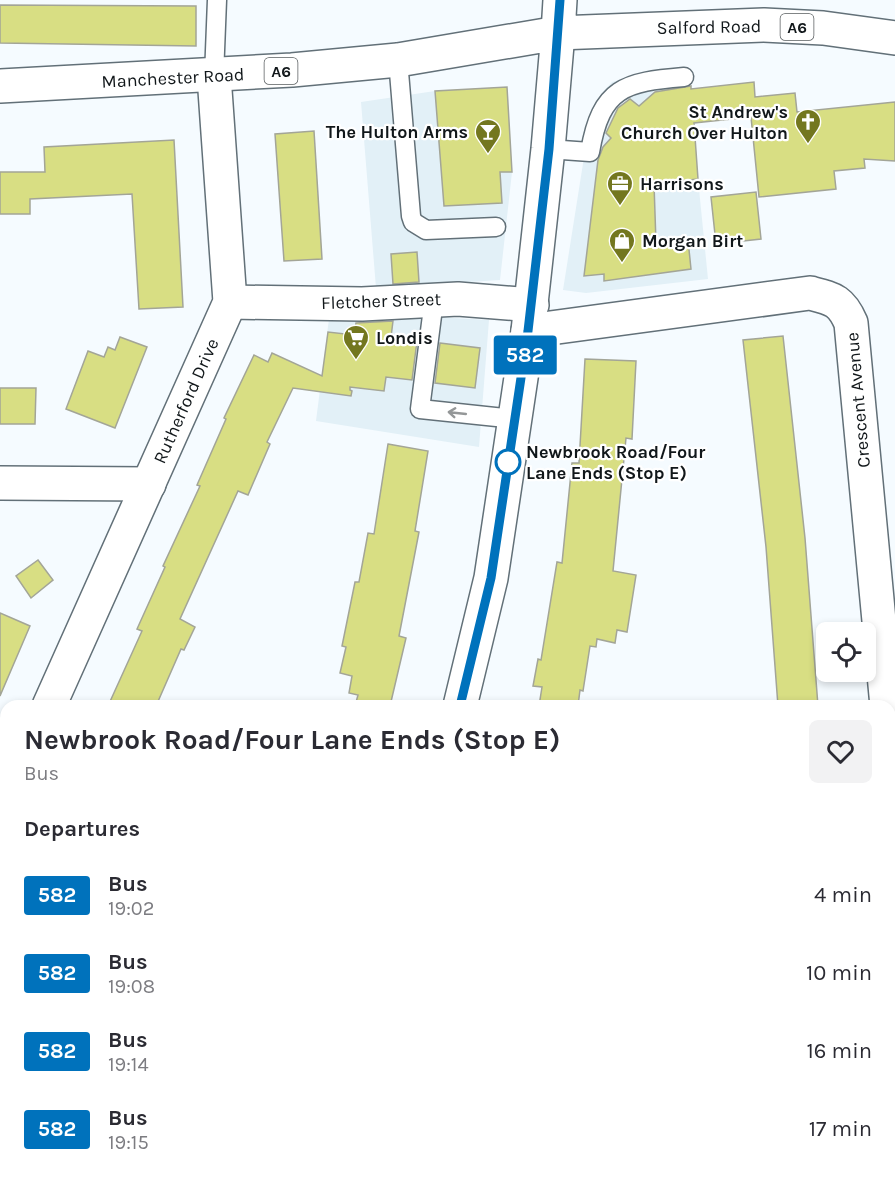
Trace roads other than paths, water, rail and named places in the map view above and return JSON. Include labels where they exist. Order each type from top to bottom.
[{"type":"main road","points":[[461,700],[491,578],[530,318],[549,149],[560,0]]},
{"type":"main road","name":"Salford Road","points":[[558,33],[764,25],[823,28],[895,38]]},
{"type":"main road","name":"Manchester Road","points":[[0,86],[214,76],[398,60],[558,33]]},
{"type":"main road","name":"Rutherford Drive","points":[[53,700],[230,302],[214,76]]},
{"type":"main road","name":"Crescent Avenue","points":[[530,318],[810,293],[831,298],[845,308],[851,323],[886,700]]},
{"type":"main road","name":"Fletcher Street","points":[[230,302],[362,304],[458,298],[530,318]]},
{"type":"main road","points":[[0,483],[148,484]]},
{"type":"lane","points":[[214,76],[217,0]]},
{"type":"lane","points":[[398,60],[413,222],[426,230],[496,227]]},
{"type":"lane","points":[[549,149],[590,152],[594,130],[602,110],[612,97],[625,87],[647,80],[684,77]]},
{"type":"lane","points":[[434,300],[420,409],[515,419]]},
{"type":"place","name":"St Andrew's Church Over Hulton","points":[[808,145]]},
{"type":"place","name":"The Hulton Arms","points":[[488,155]]},
{"type":"place","name":"Harrisons","points":[[620,207]]},
{"type":"place","name":"Morgan Birt","points":[[622,264]]},
{"type":"place","name":"Londis","points":[[356,361]]},
{"type":"place","name":"Newbrook Road/Four Lane Ends (Stop E)","points":[[508,462]]}]
